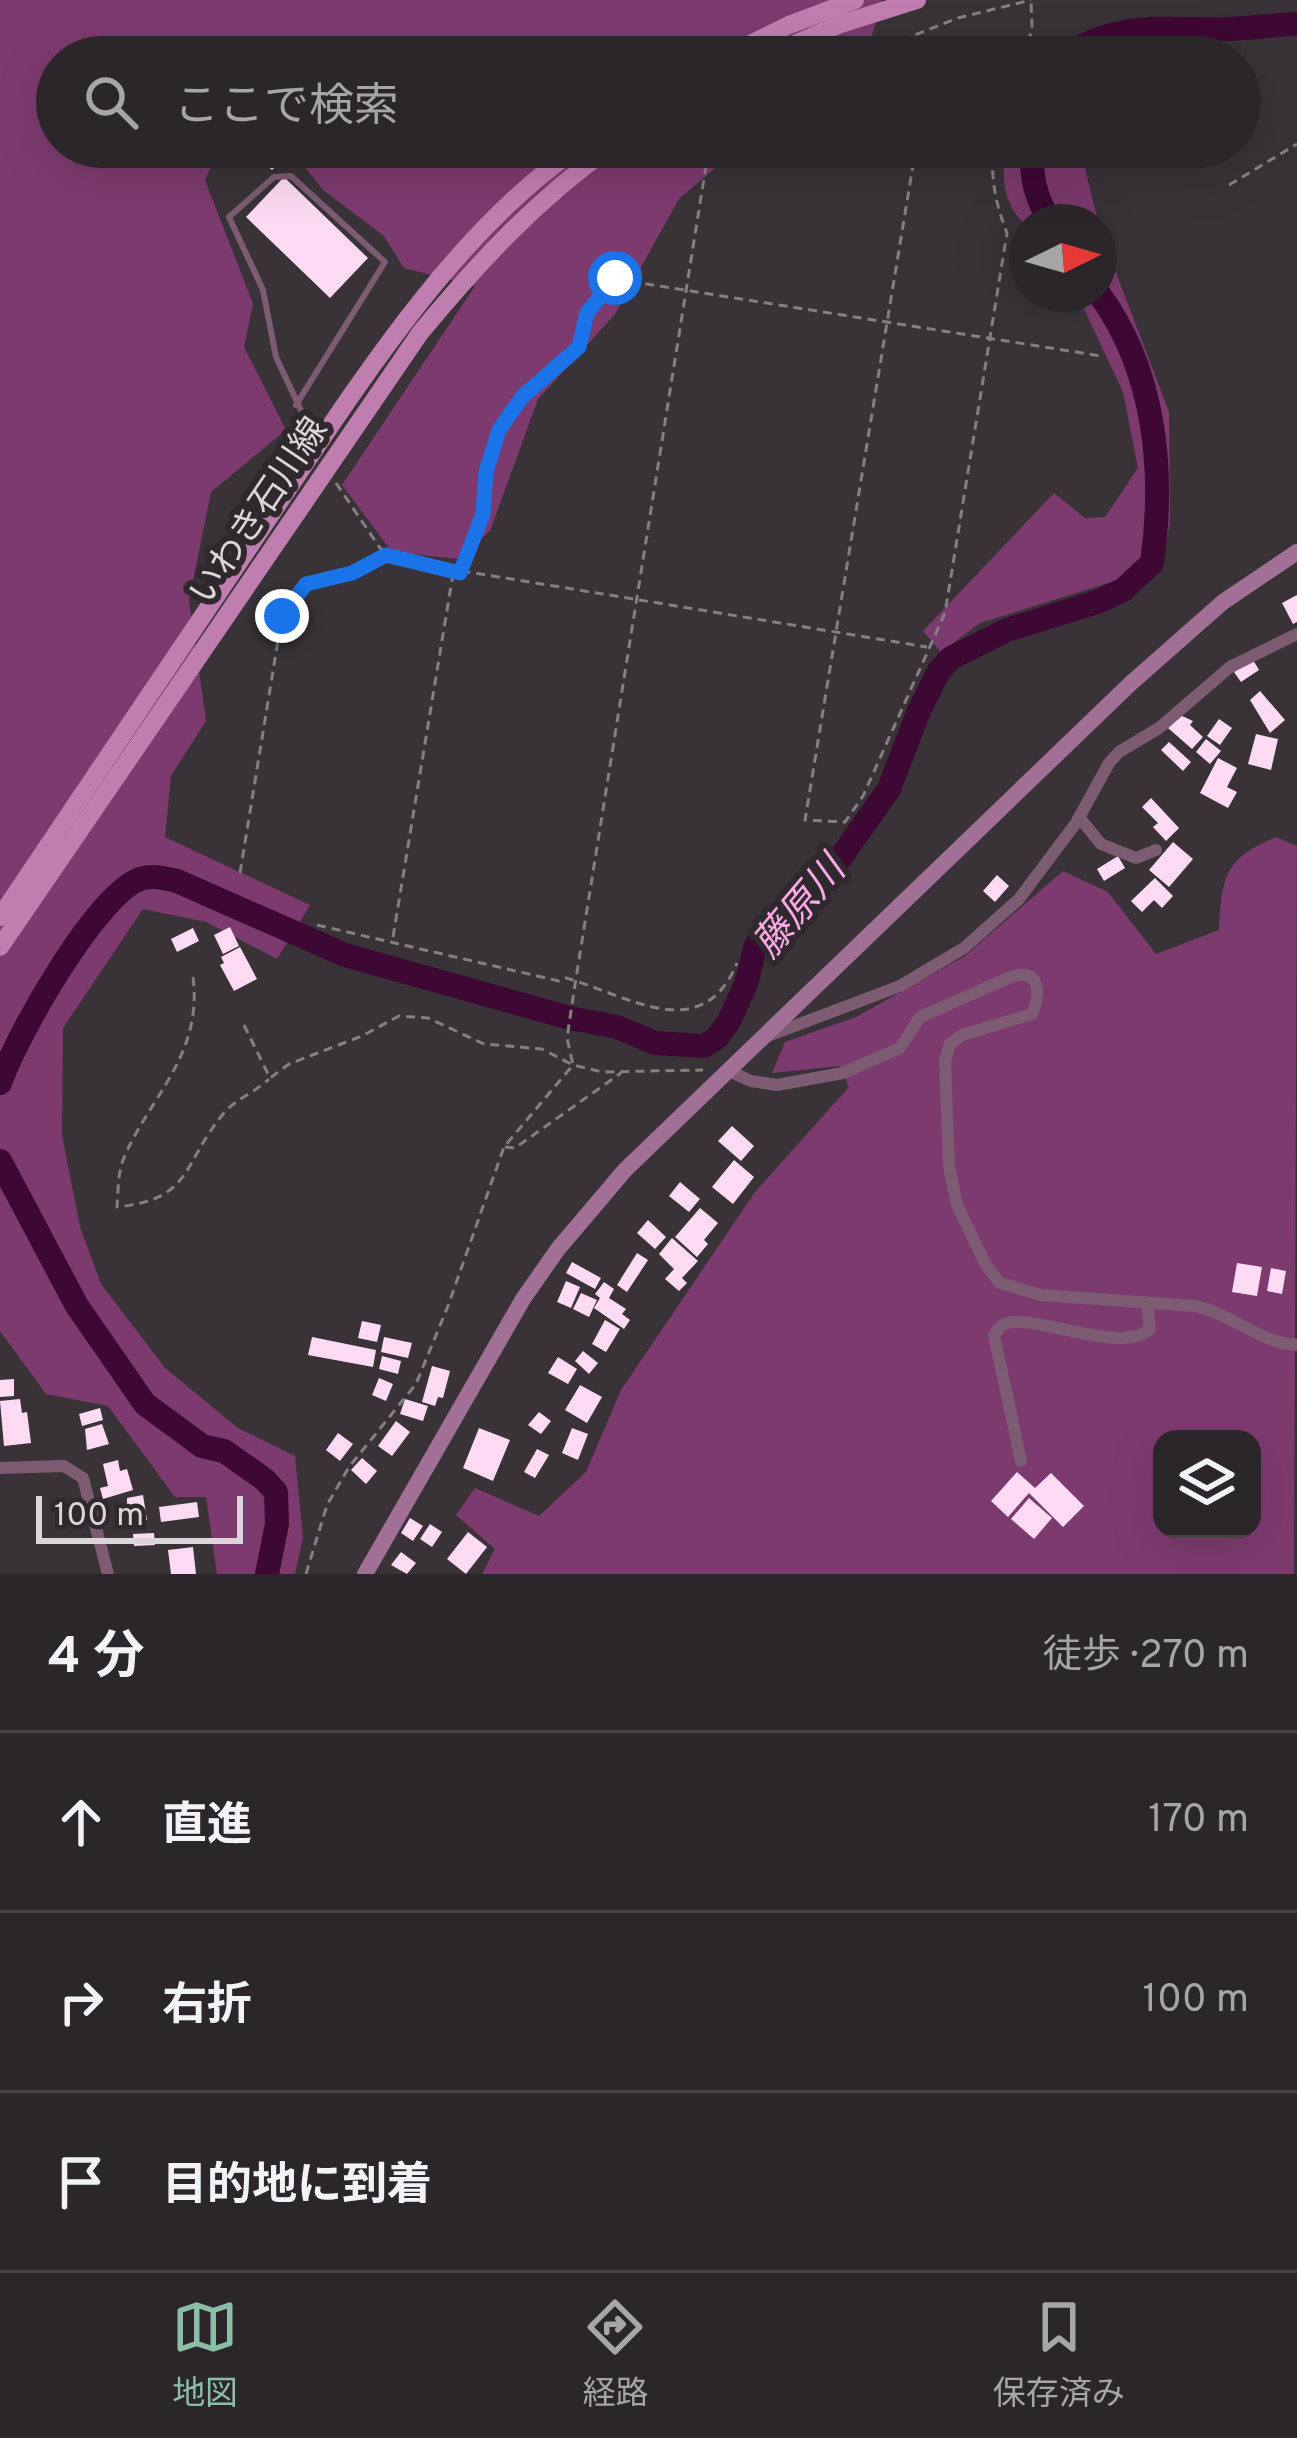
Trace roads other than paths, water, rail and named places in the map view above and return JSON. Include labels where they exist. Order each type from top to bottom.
[{"type":"main road","points":[[767,36],[855,0]]},
{"type":"main road","points":[[813,36],[917,0]]},
{"type":"main road","name":"いわき石川線","points":[[0,917],[318,445],[405,324],[447,273],[554,168]]},
{"type":"main road","name":"いわき石川線","points":[[0,947],[420,333],[463,281],[546,197],[583,168]]},
{"type":"street","points":[[365,1574],[523,1299],[557,1249],[625,1170],[1164,652],[1223,602],[1297,551]]},
{"type":"street","points":[[765,1037],[900,986],[964,948],[1019,899],[1079,818],[1119,752],[1159,728],[1229,667],[1297,634]]},
{"type":"street","points":[[1079,818],[1101,844],[1136,858],[1156,850]]},
{"type":"street","points":[[729,1071],[777,1085],[843,1072],[900,1048],[920,1017],[1013,976],[1034,977],[1037,1001],[1031,1014],[981,1028],[950,1044],[945,1061],[949,1166],[957,1204],[1000,1283],[1042,1295],[1214,1310],[1275,1340],[1297,1345]]},
{"type":"street","points":[[1021,1461],[994,1335],[998,1329],[1018,1323],[1072,1334],[1139,1336],[1150,1329],[1147,1304]]},
{"type":"street","points":[[0,1468],[64,1466],[83,1478],[108,1574]]},
{"type":"lane","points":[[296,405],[385,262],[291,176],[274,176],[229,217],[263,290],[276,357],[296,405],[318,445]]},
{"type":"waterway","name":"藤原川","points":[[1109,36],[1297,24]]},
{"type":"waterway","name":"藤原川","points":[[1032,168],[1042,204]]},
{"type":"waterway","name":"藤原川","points":[[0,1083],[39,1003],[80,939],[122,891],[149,877],[177,881],[345,955],[617,1027],[655,1043],[704,1046],[717,1038],[746,984],[756,945],[824,881],[889,789],[939,671],[951,658],[1007,630],[1123,590],[1152,563],[1157,492],[1151,422],[1133,355],[1110,312]]},
{"type":"waterway","name":"藤原川","points":[[0,1161],[77,1306],[145,1404],[202,1446],[224,1451],[276,1492],[277,1524],[267,1574]]}]
